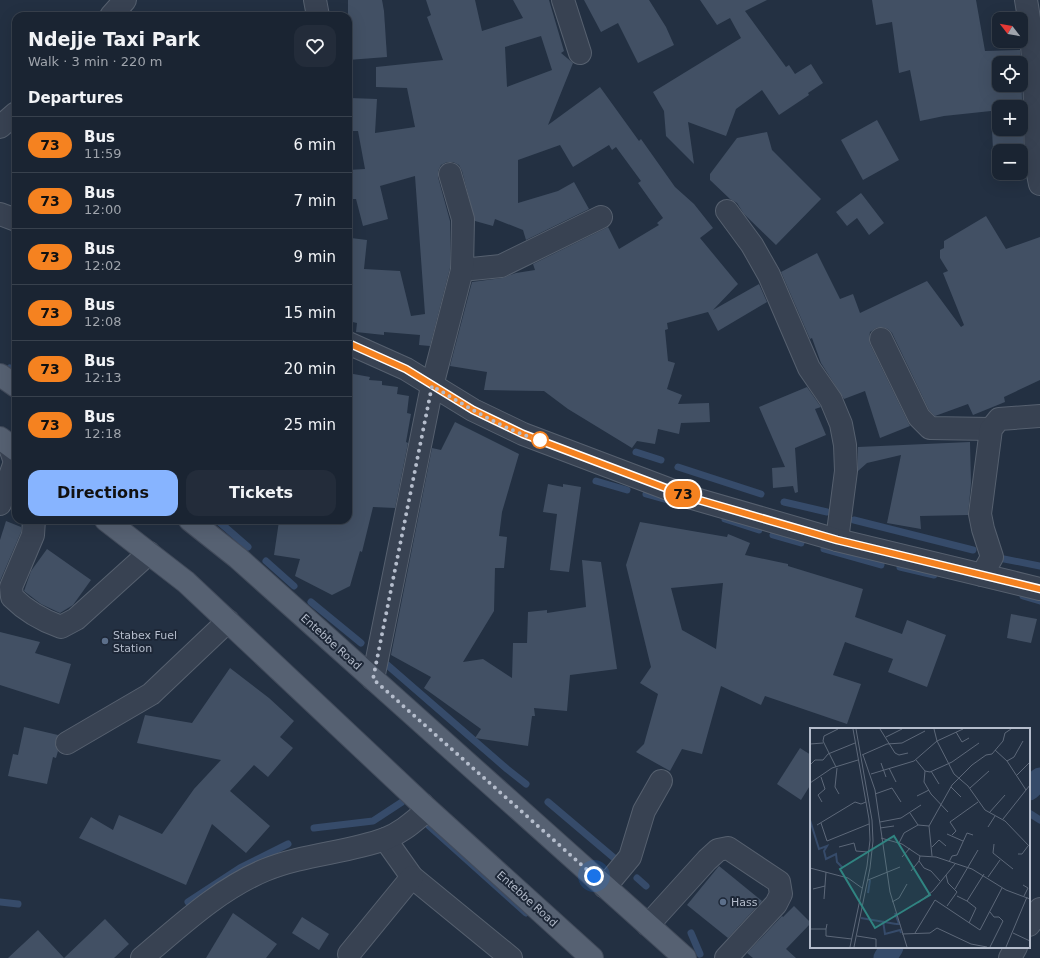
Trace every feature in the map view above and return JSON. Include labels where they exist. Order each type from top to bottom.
[{"type":"main road","points":[[0,375],[12,383]]},
{"type":"main road","name":"Entebbe Road","points":[[111,524],[186,582],[422,804],[592,958]]},
{"type":"main road","name":"Entebbe Road","points":[[195,524],[238,558],[685,958]]},
{"type":"street","points":[[114,12],[125,0]]},
{"type":"street","points":[[315,0],[317,12]]},
{"type":"street","points":[[563,0],[580,53]]},
{"type":"street","points":[[1026,0],[1035,20],[1035,165],[1040,184]]},
{"type":"street","points":[[0,127],[12,116]]},
{"type":"street","points":[[373,679],[432,386],[462,270],[463,219],[450,174]]},
{"type":"street","points":[[727,211],[752,245],[769,275],[809,368],[831,400],[841,424],[846,445],[846,471],[837,540]]},
{"type":"street","points":[[0,214],[12,218]]},
{"type":"street","points":[[462,270],[501,266],[601,217]]},
{"type":"street","points":[[881,338],[920,417],[930,428],[991,429]]},
{"type":"street","points":[[352,345],[406,369],[473,410],[538,440],[692,498],[837,540],[1040,589]]},
{"type":"street","points":[[982,575],[992,556],[983,529],[980,514],[991,429],[999,418],[1040,416]]},
{"type":"street","points":[[0,504],[11,452]]},
{"type":"street","points":[[34,524],[33,535],[11,587],[12,597],[19,604],[51,624],[61,627],[76,619],[149,553]]},
{"type":"street","points":[[67,744],[151,694],[228,621]]},
{"type":"street","points":[[605,887],[630,857],[644,811],[661,781]]},
{"type":"street","points":[[142,958],[188,920],[239,882],[298,858],[385,839],[402,831],[425,812],[422,804]]},
{"type":"street","points":[[385,839],[412,877],[512,958]]},
{"type":"street","points":[[648,925],[706,860],[718,850],[728,848],[779,882],[781,894],[776,904],[726,958]]},
{"type":"street","points":[[349,954],[412,877]]},
{"type":"street","points":[[1030,924],[1040,909]]},
{"type":"street","points":[[1010,958],[1015,948]]},
{"type":"building","points":[[348,0],[382,0],[387,57],[352,60],[352,12],[348,12]]},
{"type":"building","points":[[426,0],[475,0],[482,31],[523,18],[513,0],[549,0],[564,51],[561,53],[573,63],[548,125],[600,87],[639,141],[641,139],[675,187],[694,204],[713,228],[700,238],[738,284],[713,310],[759,284],[767,302],[718,331],[708,312],[667,323],[668,329],[665,330],[668,361],[675,363],[667,389],[682,395],[678,404],[709,403],[710,422],[681,423],[679,434],[658,429],[655,444],[637,441],[632,448],[568,409],[544,391],[484,390],[487,372],[450,366],[472,282],[502,278],[516,273],[535,270],[533,264],[608,227],[619,249],[659,225],[657,223],[663,218],[638,183],[641,181],[616,147],[612,150],[609,145],[573,167],[560,145],[518,160],[518,203],[558,191],[574,182],[589,209],[526,240],[523,230],[495,219],[493,226],[475,221],[462,171],[459,165],[453,162],[447,162],[441,165],[438,171],[438,177],[450,221],[450,268],[430,346],[419,345],[420,335],[384,332],[384,335],[356,332],[357,323],[352,322],[352,238],[367,240],[364,269],[400,271],[411,316],[425,314],[415,176],[380,186],[388,219],[363,226],[356,199],[352,199],[352,170],[365,169],[358,131],[352,131],[352,98],[377,99],[375,133],[415,127],[407,88],[376,87],[376,67],[443,60],[427,17],[431,15]],"holes":[[[541,36],[552,70],[507,87],[505,47]]]},
{"type":"building","points":[[584,0],[649,0],[666,27],[674,45],[638,63],[618,23],[601,32]]},
{"type":"building","points":[[700,0],[767,0],[745,11],[786,67],[789,65],[795,74],[811,64],[823,83],[808,93],[809,95],[779,115],[762,90],[736,109],[726,136],[688,122],[694,164],[666,136],[664,111],[653,92],[741,38],[730,18],[717,25]]},
{"type":"building","points":[[872,0],[976,0],[985,51],[1020,50],[1020,56],[992,56],[992,92],[1022,92],[1022,100],[992,100],[992,130],[991,111],[944,116],[920,121],[910,70],[899,73],[892,22],[876,25]]},
{"type":"building","points":[[877,120],[899,160],[863,180],[841,140]]},
{"type":"building","points":[[767,132],[772,150],[821,199],[776,245],[744,214],[737,203],[730,199],[710,180],[710,174],[737,138]]},
{"type":"building","points":[[992,136],[1023,136],[1023,144],[993,144]]},
{"type":"building","points":[[861,193],[884,223],[869,235],[857,218],[847,226],[836,212]]},
{"type":"building","points":[[986,216],[1006,249],[1040,237],[1040,380],[1004,397],[1005,402],[973,415],[968,404],[935,416],[929,410],[892,333],[888,329],[882,327],[876,328],[870,332],[870,344],[910,426],[880,438],[865,391],[844,399],[821,363],[812,338],[810,339],[781,272],[817,253],[840,299],[853,294],[860,313],[927,281],[961,327],[964,325],[943,273],[948,271],[940,258],[940,250],[944,248],[944,241]]},
{"type":"building","points":[[352,374],[370,377],[369,380],[382,381],[382,385],[398,387],[397,394],[409,396],[407,413],[411,414],[406,442],[408,443],[395,508],[373,507],[362,552],[360,551],[350,586],[332,595],[295,576],[300,559],[274,555],[279,524],[352,524]]},
{"type":"building","points":[[807,387],[821,407],[815,409],[826,435],[795,448],[798,492],[795,493],[793,486],[773,488],[772,468],[785,467],[759,407]]},
{"type":"building","points":[[455,422],[519,454],[502,512],[499,536],[507,537],[504,568],[495,568],[494,611],[463,662],[483,659],[512,678],[513,643],[527,643],[528,612],[547,610],[547,613],[586,607],[582,560],[601,562],[617,669],[570,675],[567,711],[534,708],[535,716],[532,716],[528,746],[475,738],[481,729],[424,688],[431,677],[391,655],[432,448],[441,450]]},
{"type":"building","points":[[970,442],[971,483],[968,515],[920,516],[921,529],[887,523],[901,455],[867,463],[858,471],[858,447]]},
{"type":"building","points":[[548,484],[563,487],[563,484],[581,487],[569,572],[550,570],[557,514],[543,512]]},
{"type":"building","points":[[6,521],[21,527],[21,532],[0,581],[0,540]]},
{"type":"building","points":[[640,522],[727,537],[728,534],[750,543],[745,555],[788,564],[788,566],[863,589],[855,617],[902,634],[907,620],[946,635],[927,687],[888,672],[893,659],[845,642],[833,675],[861,684],[847,724],[765,696],[761,705],[721,686],[702,754],[682,749],[670,771],[636,752],[644,744],[658,694],[640,683],[651,667],[626,565]],"holes":[[[723,583],[716,649],[682,630],[671,588]]]},
{"type":"building","points":[[47,549],[91,580],[73,605],[60,613],[41,604],[24,591],[31,571]]},
{"type":"building","points":[[1011,614],[1037,619],[1031,643],[1007,638]]},
{"type":"building","points":[[0,632],[40,642],[35,653],[71,664],[59,704],[0,685]]},
{"type":"building","points":[[230,668],[269,698],[294,721],[280,737],[293,748],[268,777],[254,765],[230,791],[270,826],[246,853],[212,824],[186,885],[79,838],[91,817],[113,830],[119,815],[162,834],[194,789],[221,760],[137,743],[145,715],[192,723]]},
{"type":"building","points":[[24,727],[58,735],[55,743],[58,751],[56,758],[53,757],[47,784],[8,776],[13,754],[18,755]]},
{"type":"building","points":[[800,748],[810,754],[810,786],[801,800],[777,784]]},
{"type":"building","name":"Hass","points":[[719,866],[762,901],[728,938],[687,905]]},
{"type":"building","points":[[794,906],[810,922],[810,924],[786,949],[796,958],[753,958],[747,953],[782,916],[783,917]]},
{"type":"building","points":[[233,913],[277,944],[266,958],[206,958]]},
{"type":"building","points":[[302,917],[329,934],[319,950],[292,933]]},
{"type":"building","points":[[105,919],[129,944],[114,958],[64,958]]},
{"type":"building","points":[[38,930],[64,958],[8,958]]},
{"type":"waterway","points":[[636,452],[661,460]]},
{"type":"waterway","points":[[678,467],[761,494]]},
{"type":"waterway","points":[[596,481],[627,490]]},
{"type":"waterway","points":[[646,494],[671,501]]},
{"type":"waterway","points":[[784,502],[827,512]]},
{"type":"waterway","points":[[725,519],[759,530]]},
{"type":"waterway","points":[[854,520],[973,550]]},
{"type":"waterway","points":[[222,524],[248,547]]},
{"type":"waterway","points":[[773,535],[801,543]]},
{"type":"waterway","points":[[824,549],[881,565]]},
{"type":"waterway","points":[[994,557],[1040,566]]},
{"type":"waterway","points":[[266,561],[294,586]]},
{"type":"waterway","points":[[900,567],[934,575]]},
{"type":"waterway","points":[[1023,596],[1040,601]]},
{"type":"waterway","points":[[311,602],[361,643]]},
{"type":"waterway","points":[[385,663],[526,784]]},
{"type":"waterway","points":[[1030,788],[1040,779]]},
{"type":"waterway","points":[[314,828],[373,821],[402,802]]},
{"type":"waterway","points":[[548,802],[620,863]]},
{"type":"waterway","points":[[1030,814],[1040,820]]},
{"type":"waterway","points":[[429,826],[526,913]]},
{"type":"waterway","points":[[188,902],[240,868],[288,844]]},
{"type":"waterway","points":[[637,878],[646,886]]},
{"type":"waterway","points":[[0,902],[18,904]]},
{"type":"waterway","points":[[691,933],[700,954]]},
{"type":"waterway","points":[[885,958],[891,948]]},
{"type":"bus line","name":"73","points":[[352,345],[406,369],[473,410],[523,434],[692,498],[837,540],[1040,589]]},
{"type":"place","name":"Stabex Fuel Station","points":[[105,641]]},
{"type":"place","name":"Hass","points":[[723,902]]},
{"type":"route","points":[[540,440],[523,434],[473,410],[432,386],[373,679],[594,876]]}]
